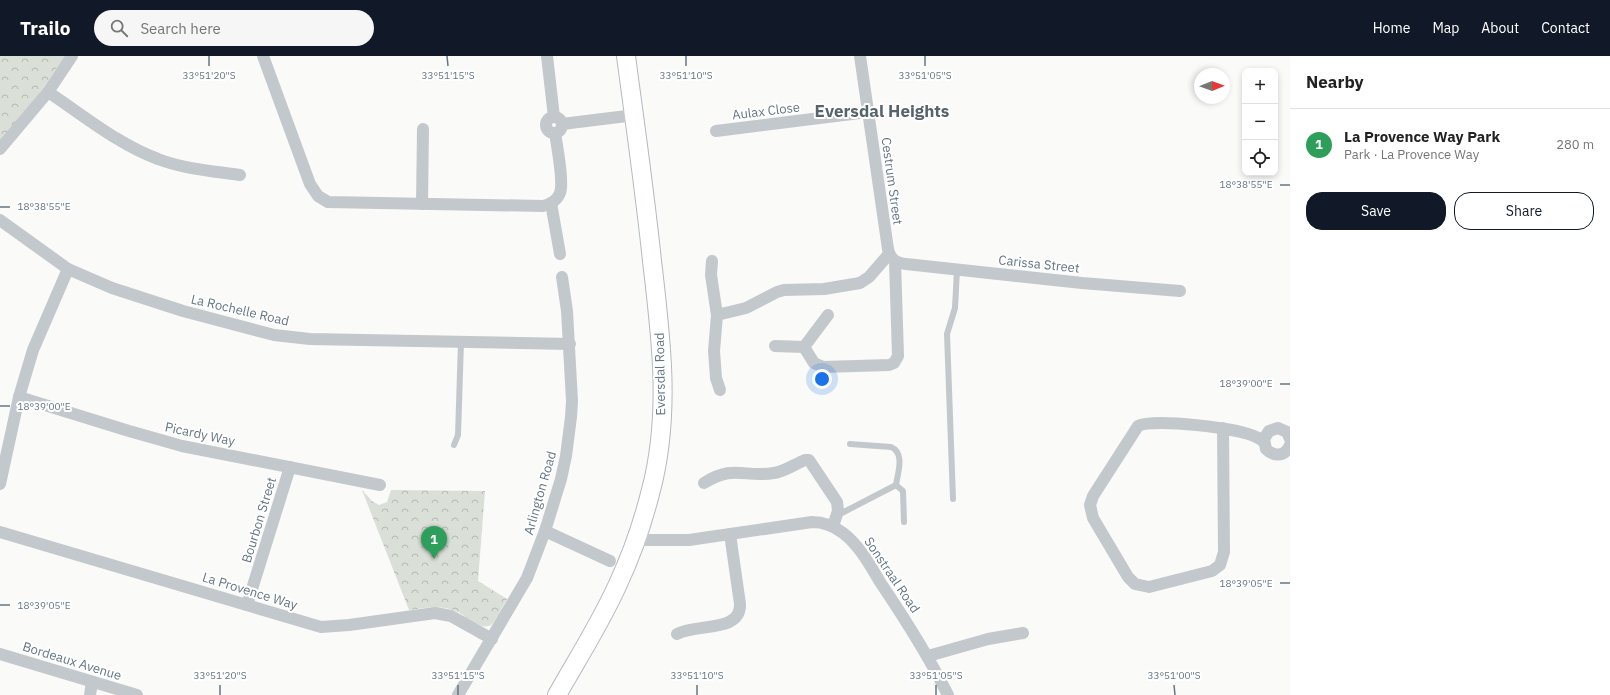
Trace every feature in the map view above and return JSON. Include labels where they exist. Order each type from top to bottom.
[{"type":"street","points":[[0,149],[48,92],[72,56]]},
{"type":"street","points":[[263,56],[310,184],[318,196],[323,199],[333,202],[543,206],[551,203],[559,195],[561,185],[557,125],[547,56]]},
{"type":"street","name":"Eversdal Road","points":[[557,695],[618,585],[636,540],[656,466],[662,410],[663,379],[656,297],[635,115],[626,56]]},
{"type":"street","name":"Cestrum Street","points":[[804,348],[814,363],[823,367],[889,365],[894,363],[898,356],[892,258],[860,56]]},
{"type":"street","points":[[48,92],[125,143],[142,152],[174,164],[240,175]]},
{"type":"street","name":"Aulax Close","points":[[716,131],[868,112]]},
{"type":"street","points":[[557,125],[635,115]]},
{"type":"street","points":[[422,204],[423,129]]},
{"type":"street","points":[[551,203],[560,254]]},
{"type":"street","name":"La Rochelle Road","points":[[0,220],[68,269],[112,288],[183,311],[274,335],[310,339],[570,344]]},
{"type":"street","points":[[717,315],[746,308],[777,292],[791,289],[833,288],[860,283],[892,258]]},
{"type":"street","name":"Carissa Street","points":[[892,258],[903,264],[1082,283],[1180,291]]},
{"type":"street","points":[[712,261],[711,275],[717,315],[714,351],[716,378],[720,390]]},
{"type":"street","points":[[0,484],[19,397],[33,350],[68,269]]},
{"type":"street","name":"Arlington Road","points":[[458,695],[527,578],[545,531],[561,479],[572,417],[570,344],[562,277]]},
{"type":"street","points":[[775,346],[804,348],[828,315]]},
{"type":"street","name":"Picardy Way","points":[[19,397],[182,446],[380,485]]},
{"type":"street","points":[[1223,428],[1224,552],[1220,565],[1212,571],[1149,587],[1135,584],[1128,577],[1093,518],[1090,505],[1093,496],[1138,426],[1150,422],[1223,428],[1256,436],[1264,442]]},
{"type":"street","points":[[1290,438],[1287,432],[1283,429],[1273,428],[1266,434],[1264,442],[1266,449],[1269,452],[1290,460]]},
{"type":"street","points":[[1277,455],[1285,452],[1290,446]]},
{"type":"street","points":[[1290,446],[1290,452]]},
{"type":"street","points":[[704,483],[718,475],[730,472],[774,473],[805,460],[809,460],[837,502],[838,511],[835,521]]},
{"type":"street","name":"Bourbon Street","points":[[247,605],[290,467]]},
{"type":"street","name":"Sonstraal Road","points":[[636,540],[683,541],[812,522],[835,521],[843,532],[856,545],[928,656],[948,695]]},
{"type":"street","points":[[545,531],[610,561]]},
{"type":"street","name":"La Provence Way","points":[[0,532],[321,627],[427,613],[444,614],[451,616],[492,639]]},
{"type":"street","points":[[677,634],[690,628],[726,624],[734,620],[740,613],[730,534]]},
{"type":"street","points":[[928,656],[988,639],[1023,633]]},
{"type":"street","name":"Bordeaux Avenue","points":[[0,654],[136,695]]},
{"type":"street","points":[[90,695],[92,682]]},
{"type":"lane","points":[[953,499],[946,334],[955,308],[957,270]]},
{"type":"lane","points":[[454,446],[458,435],[461,342]]},
{"type":"lane","points":[[850,444],[888,447],[895,449],[900,458],[896,484]]},
{"type":"lane","points":[[835,521],[896,484]]},
{"type":"lane","points":[[896,484],[903,491],[904,522]]},
{"type":"green space","points":[[0,56],[65,56],[39,94],[0,141]]},
{"type":"green space","points":[[362,490],[372,501],[379,505],[387,502],[391,490],[485,491],[478,581],[507,599],[491,625],[478,625],[458,612],[446,608],[434,607],[409,610]]},
{"type":"place","name":"La Provence Way Park","points":[[434,559]]},
{"type":"district","name":"Eversdal Heights","points":[[882,111]]}]
